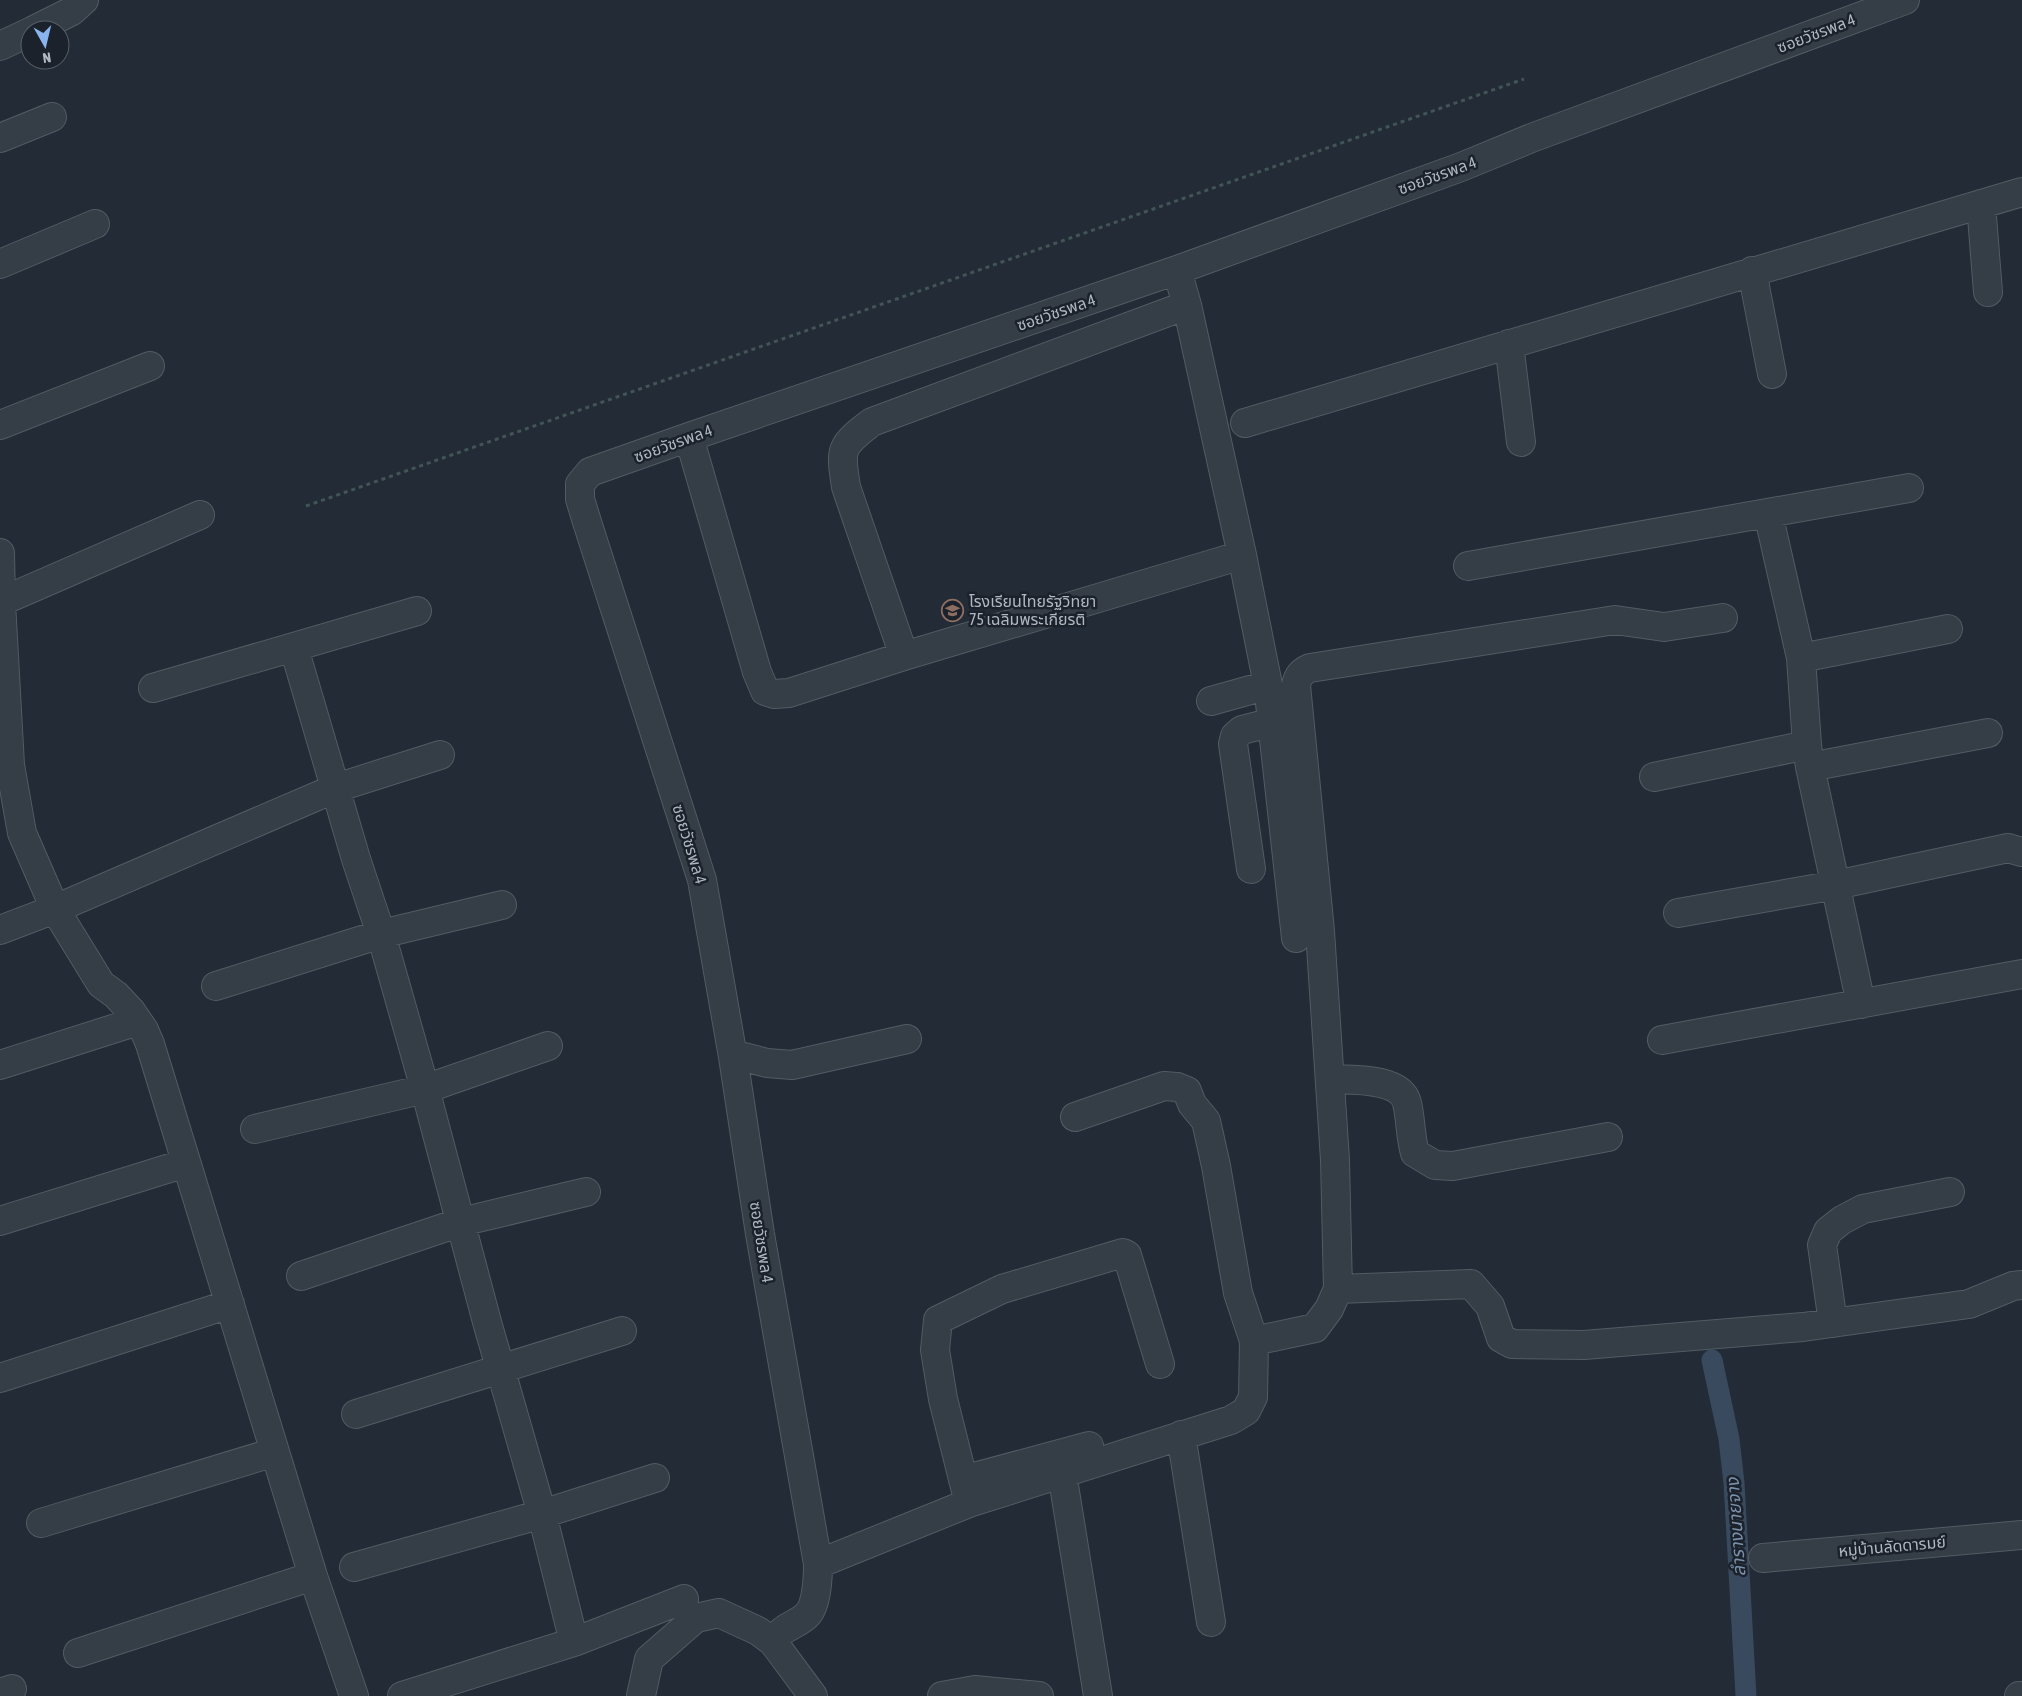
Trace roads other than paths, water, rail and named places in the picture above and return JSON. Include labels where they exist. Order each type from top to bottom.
[{"type":"street","points":[[54,20],[72,11],[84,0]]},
{"type":"street","name":"ซอยวัชรพล 4","points":[[773,1642],[779,1632],[808,1614],[818,1586],[818,1564],[760,1234],[733,1057],[702,880],[580,499],[580,484],[590,472],[1177,270],[1905,0]]},
{"type":"street","points":[[0,46],[20,37]]},
{"type":"street","points":[[0,138],[52,117]]},
{"type":"street","points":[[1244,423],[2022,192]]},
{"type":"street","points":[[1981,204],[1988,292]]},
{"type":"street","points":[[0,264],[95,224]]},
{"type":"street","points":[[1177,270],[1187,305],[1242,554],[1268,685],[1296,938]]},
{"type":"street","points":[[1752,271],[1772,374]]},
{"type":"street","points":[[904,656],[846,487],[843,449],[850,439],[872,422],[1187,305]]},
{"type":"street","points":[[1509,344],[1521,442]]},
{"type":"street","points":[[0,425],[150,366]]},
{"type":"street","points":[[690,437],[758,672],[765,691],[774,694],[790,693],[904,656],[1242,554]]},
{"type":"street","points":[[1468,566],[1909,488]]},
{"type":"street","points":[[1768,513],[1801,658],[1809,756],[1862,1004]]},
{"type":"street","points":[[0,602],[200,515]]},
{"type":"street","points":[[0,553],[5,767],[22,833],[54,909],[101,984],[122,1001],[138,1021],[150,1044],[313,1576],[354,1696]]},
{"type":"street","points":[[153,688],[417,611]]},
{"type":"street","points":[[1254,1341],[1315,1328],[1329,1309],[1338,1289],[1335,1160],[1320,930],[1296,685],[1302,671],[1310,668],[1615,620],[1664,627],[1723,618]]},
{"type":"street","points":[[1801,658],[1948,629]]},
{"type":"street","points":[[294,648],[356,859],[381,934],[425,1089],[487,1322],[502,1368],[542,1514],[574,1642]]},
{"type":"street","points":[[1211,702],[1268,685]]},
{"type":"street","points":[[1251,869],[1232,744],[1235,736],[1242,730],[1273,722]]},
{"type":"street","points":[[1654,777],[1988,733]]},
{"type":"street","points":[[0,930],[54,909],[336,788],[440,755]]},
{"type":"street","points":[[1678,913],[1836,885],[2008,848],[2022,852]]},
{"type":"street","points":[[216,986],[381,934],[502,905]]},
{"type":"street","points":[[1662,1040],[2022,974]]},
{"type":"street","points":[[0,1065],[138,1021]]},
{"type":"street","points":[[733,1057],[792,1065],[907,1039]]},
{"type":"street","points":[[254,1129],[425,1089],[548,1046]]},
{"type":"street","points":[[1330,1079],[1384,1083],[1398,1088],[1407,1100],[1410,1136],[1415,1153],[1435,1165],[1453,1166],[1608,1137]]},
{"type":"street","points":[[966,1492],[1062,1473],[1231,1420],[1246,1411],[1253,1397],[1254,1341],[1238,1293],[1216,1166],[1206,1121],[1192,1104],[1187,1092],[1177,1087],[1164,1086],[1075,1117]]},
{"type":"street","points":[[0,1221],[186,1163]]},
{"type":"street","points":[[300,1276],[461,1222],[586,1192]]},
{"type":"street","points":[[1833,1323],[1822,1245],[1828,1231],[1842,1220],[1863,1209],[1950,1192]]},
{"type":"street","points":[[966,1492],[943,1399],[934,1350],[938,1320],[1002,1289],[1123,1253],[1127,1255],[1160,1364]]},
{"type":"street","points":[[1338,1289],[1471,1284],[1490,1306],[1501,1338],[1512,1344],[1584,1345],[1833,1323],[1969,1304],[2013,1286],[2022,1285]]},
{"type":"street","points":[[0,1378],[230,1304]]},
{"type":"street","points":[[356,1414],[622,1332]]},
{"type":"street","points":[[1181,1435],[1211,1622]]},
{"type":"street","points":[[818,1564],[966,1492],[1100,1443]]},
{"type":"street","points":[[41,1522],[275,1452]]},
{"type":"street","points":[[1062,1473],[1098,1696]]},
{"type":"street","points":[[354,1567],[542,1514],[655,1478]]},
{"type":"street","name":"หมู่บ้านลัดดารมย์","points":[[1763,1558],[2022,1534]]},
{"type":"street","points":[[78,1653],[313,1576]]},
{"type":"street","points":[[402,1696],[574,1642],[684,1599]]},
{"type":"street","points":[[641,1696],[649,1659],[696,1618],[719,1614],[758,1631],[773,1642],[813,1696]]},
{"type":"street","points":[[942,1696],[975,1690],[1039,1696]]},
{"type":"waterway","name":"ลำรางนายจาง","points":[[1712,1360],[1729,1439],[1734,1483],[1746,1696]]},
{"type":"place","name":"โรงเรียนไทยรัฐวิทยา 75 เฉลิมพระเกียรติ","points":[[953,610]]}]
